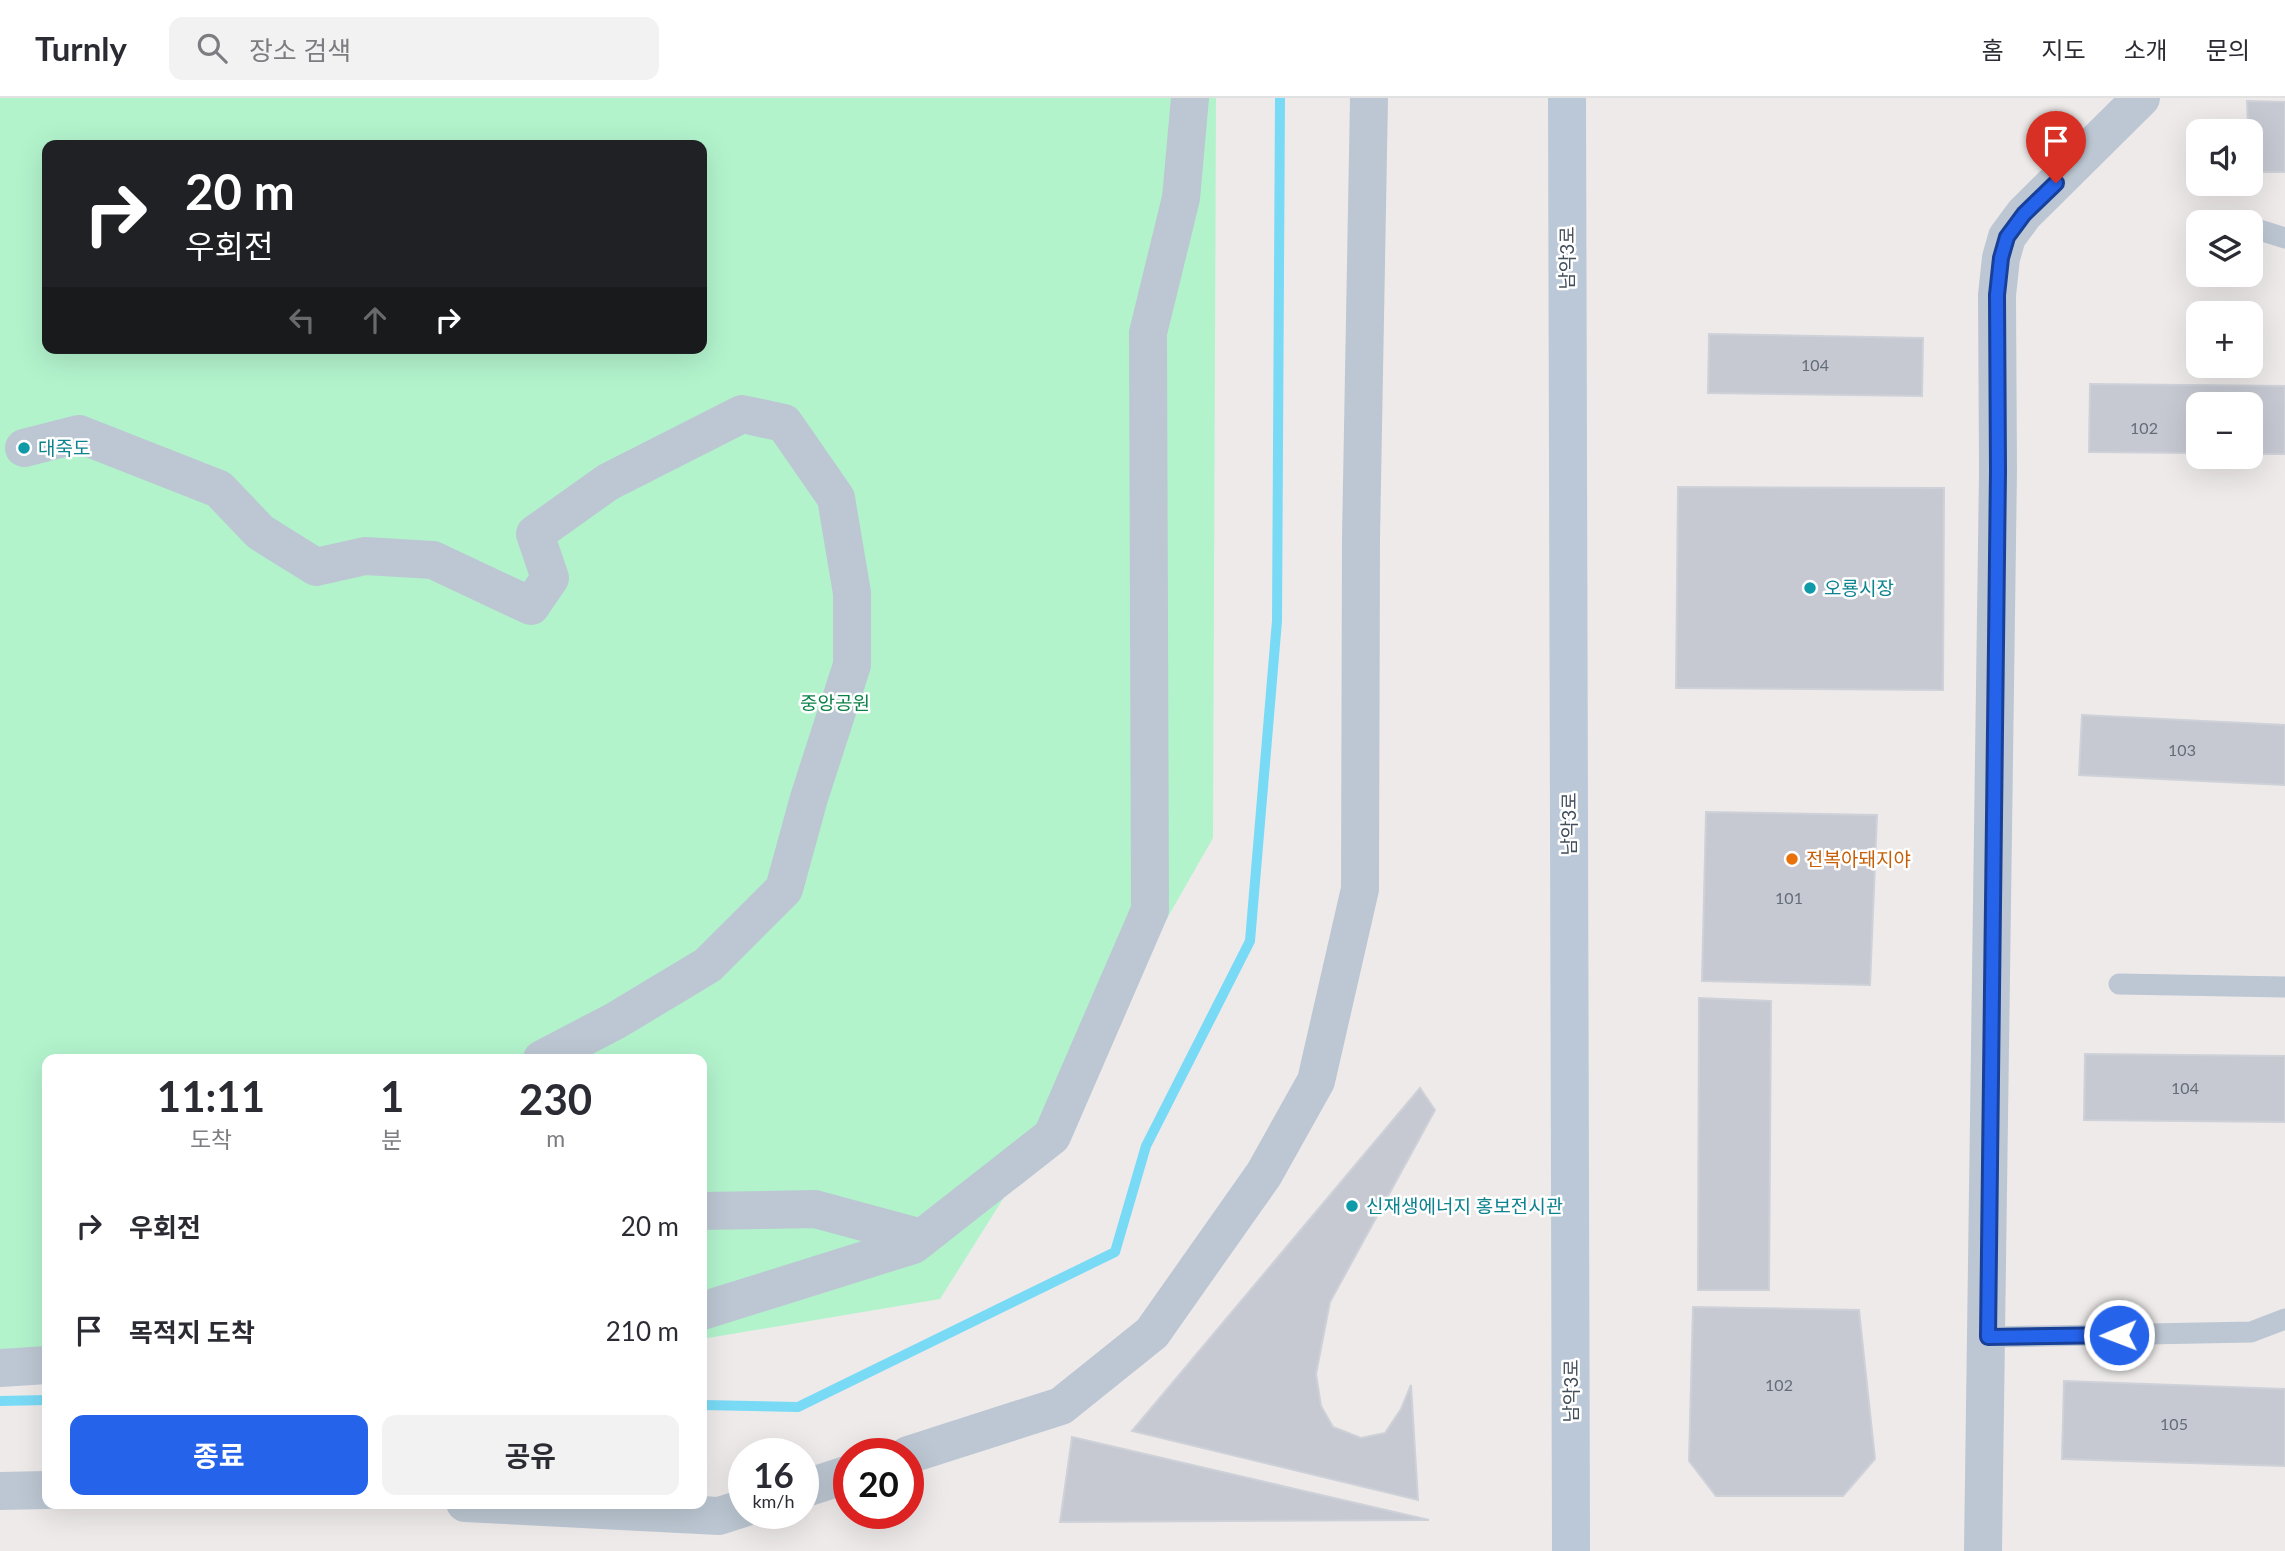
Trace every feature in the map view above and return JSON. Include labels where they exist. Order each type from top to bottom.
[{"type":"street","points":[[707,1309],[913,1245],[1052,1136],[1150,910],[1148,333],[1181,198],[1190,98]]},
{"type":"street","points":[[924,1450],[1061,1406],[1152,1333],[1264,1174],[1316,1081],[1360,889],[1361,538],[1369,98]]},
{"type":"street","name":"남악3로","points":[[1567,98],[1571,1551]]},
{"type":"street","points":[[1983,1551],[1998,471],[1997,295],[2001,258],[2007,237],[2024,214],[2141,98]]},
{"type":"street","points":[[24,448],[79,434],[219,489],[260,532],[316,567],[365,556],[433,560],[531,606],[550,578],[535,534],[608,482],[742,414],[784,423],[836,498],[852,593],[852,665],[809,798],[784,889],[708,965],[615,1021],[552,1054]]},
{"type":"street","points":[[707,1211],[815,1209],[922,1238]]},
{"type":"street","points":[[0,1368],[42,1365]]},
{"type":"street","points":[[0,1491],[42,1490]]},
{"type":"street","points":[[582,1509],[719,1516],[728,1513]]},
{"type":"lane","points":[[2263,231],[2285,237]]},
{"type":"lane","points":[[2119,984],[2285,987]]},
{"type":"lane","points":[[1988,1337],[2251,1332],[2285,1319]]},
{"type":"green space","name":"중앙공원","points":[[0,98],[1216,98],[1213,838],[1042,1137],[940,1299],[707,1338],[707,1054],[42,1054],[42,1366],[0,1365]]},
{"type":"building","points":[[2247,101],[2285,102],[2285,172],[2263,172],[2263,119],[2248,119]]},
{"type":"building","points":[[1709,334],[1923,338],[1922,396],[1708,393]]},
{"type":"building","points":[[2090,384],[2285,386],[2285,454],[2263,454],[2263,392],[2186,392],[2186,453],[2089,452]]},
{"type":"building","name":"오룡시장","points":[[1678,487],[1944,488],[1943,690],[1676,688]]},
{"type":"building","points":[[2082,715],[2285,725],[2285,785],[2079,775]]},
{"type":"building","points":[[1706,812],[1877,815],[1870,985],[1702,981]]},
{"type":"building","points":[[1699,998],[1771,1001],[1769,1290],[1698,1290]]},
{"type":"building","points":[[2085,1054],[2285,1056],[2285,1122],[2084,1120]]},
{"type":"building","name":"신재생에너지 홍보전시관","points":[[1420,1088],[1435,1110],[1330,1302],[1316,1374],[1321,1406],[1333,1427],[1361,1438],[1385,1433],[1401,1409],[1411,1385],[1418,1500],[1132,1431]]},
{"type":"building","points":[[1693,1307],[1859,1310],[1875,1459],[1843,1496],[1716,1496],[1689,1461]]},
{"type":"building","points":[[2064,1381],[2285,1389],[2285,1466],[2062,1459]]},
{"type":"building","points":[[1072,1437],[1291,1488],[1429,1520],[1060,1522]]},
{"type":"waterway","points":[[707,1405],[798,1407],[1115,1252],[1146,1146],[1250,941],[1277,621],[1280,98]]},
{"type":"waterway","points":[[0,1401],[42,1400]]},
{"type":"place","name":"대죽도","points":[[24,448]]},
{"type":"place","name":"오룡시장","points":[[1810,588]]},
{"type":"place","name":"전복아돼지야","points":[[1792,859]]},
{"type":"place","name":"신재생에너지 홍보전시관","points":[[1352,1206]]},
{"type":"route","points":[[2056,183],[2024,214],[2007,237],[2001,258],[1997,295],[1998,471],[1988,1337],[2119,1335]]}]
